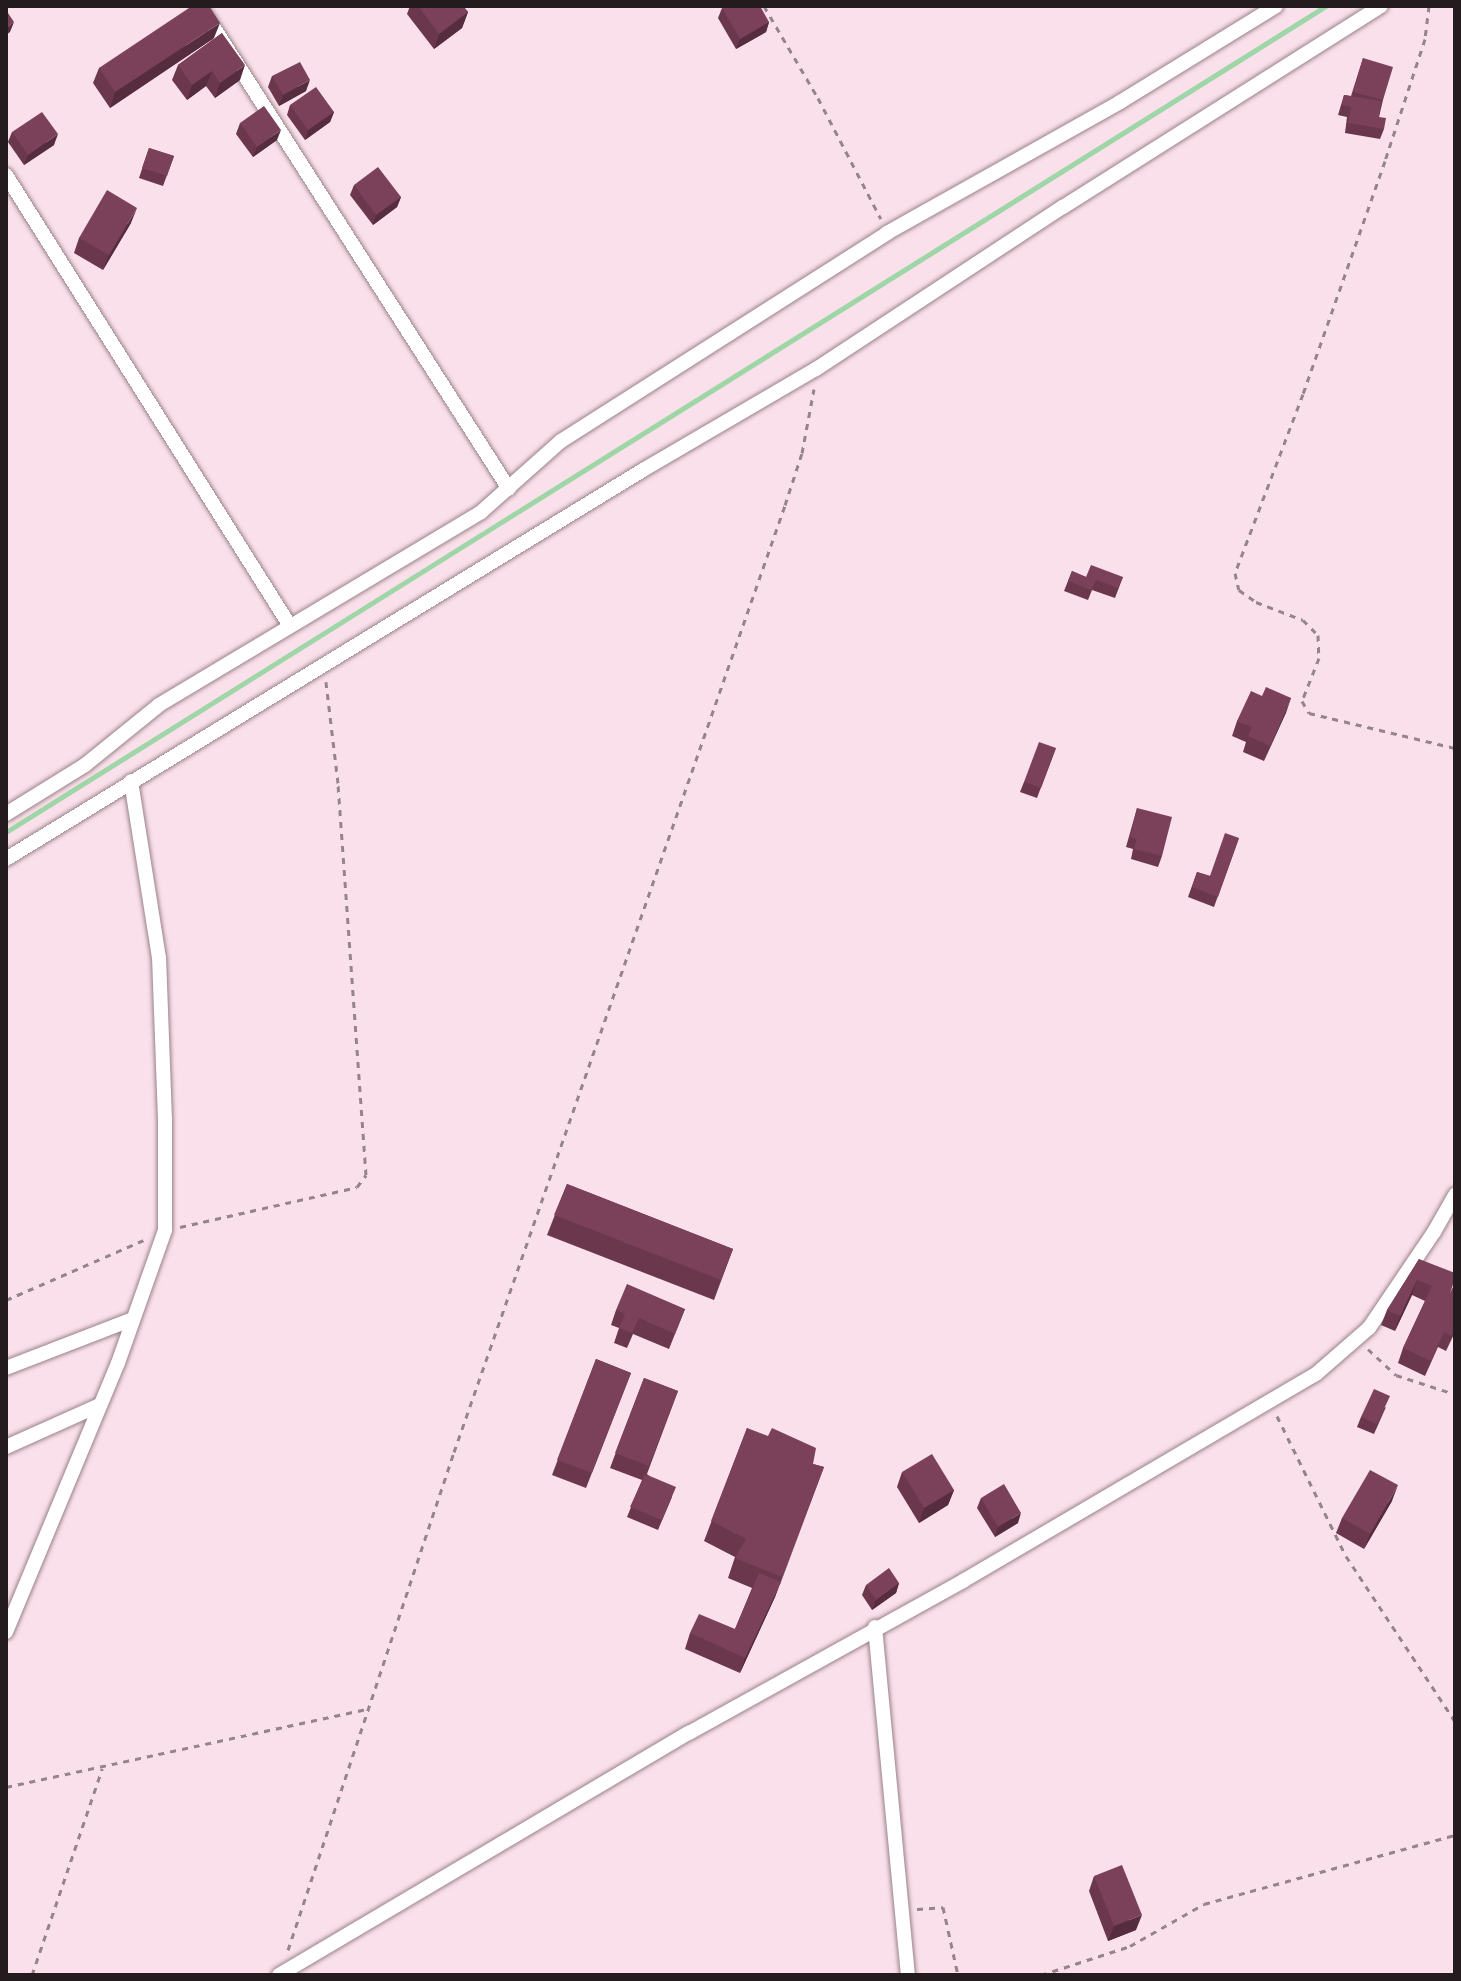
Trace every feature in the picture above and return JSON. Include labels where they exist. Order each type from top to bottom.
[{"type":"street","points":[[200,6],[509,489]]},
{"type":"street","points":[[6,814],[85,765],[159,705],[481,512],[561,441],[887,233],[1107,110],[1276,6]]},
{"type":"street","points":[[6,859],[643,470],[816,369],[1063,207],[1381,6]]},
{"type":"street","points":[[6,175],[290,626]]},
{"type":"street","points":[[6,1632],[100,1405],[165,1230],[165,1120],[159,958],[131,781]]},
{"type":"street","points":[[280,1973],[875,1627],[963,1581],[1316,1374],[1369,1328],[1455,1195]]},
{"type":"street","points":[[6,1368],[133,1319]]},
{"type":"street","points":[[6,1447],[100,1405]]},
{"type":"street","points":[[875,1627],[899,1852],[908,1975]]},
{"type":"path","points":[[764,6],[818,98],[887,233]]},
{"type":"path","points":[[1429,6],[1425,39],[1385,161],[1303,394],[1235,573],[1239,590],[1256,602],[1303,620],[1318,635],[1319,658],[1302,701],[1309,713],[1455,748]]},
{"type":"path","points":[[280,1973],[367,1709],[742,619],[785,505],[811,415],[816,369]]},
{"type":"path","points":[[6,1300],[165,1230],[357,1187],[366,1175],[338,783],[324,666]]},
{"type":"path","points":[[1357,1338],[1396,1375],[1455,1394]]},
{"type":"path","points":[[1270,1401],[1346,1556],[1455,1721]]},
{"type":"path","points":[[6,1787],[102,1769],[367,1709]]},
{"type":"path","points":[[32,1975],[102,1769]]},
{"type":"path","points":[[1041,1975],[1130,1946],[1204,1904],[1455,1835]]},
{"type":"path","points":[[901,1912],[943,1907],[958,1975]]},
{"type":"building","points":[[192,6],[209,6],[220,23],[115,92],[99,68]]},
{"type":"building","points":[[418,6],[463,6],[468,12],[439,34]]},
{"type":"building","points":[[760,6],[769,22],[740,39],[722,8]]},
{"type":"building","points":[[6,10],[14,22],[6,28]]},
{"type":"building","points":[[222,33],[245,65],[220,83],[212,71],[192,85],[178,65]]},
{"type":"building","points":[[1363,58],[1393,67],[1383,100],[1353,92]]},
{"type":"building","points":[[300,62],[310,80],[283,95],[272,76]]},
{"type":"building","points":[[316,87],[334,112],[308,130],[290,105]]},
{"type":"building","points":[[1344,95],[1381,101],[1379,117],[1386,118],[1384,129],[1348,123],[1351,107],[1342,105]]},
{"type":"building","points":[[264,106],[281,130],[257,147],[240,123]]},
{"type":"building","points":[[42,112],[58,134],[28,155],[12,132]]},
{"type":"building","points":[[149,148],[174,156],[167,176],[142,168]]},
{"type":"building","points":[[378,167],[401,197],[376,215],[354,185]]},
{"type":"building","points":[[107,190],[137,208],[109,255],[79,238]]},
{"type":"building","points":[[1091,565],[1123,577],[1118,588],[1096,580],[1091,590],[1068,581],[1072,571],[1086,577]]},
{"type":"building","points":[[1266,687],[1291,698],[1270,746],[1248,736],[1252,727],[1237,721],[1251,691],[1262,696]]},
{"type":"building","points":[[1039,742],[1056,748],[1041,788],[1024,782]]},
{"type":"building","points":[[1137,808],[1172,817],[1162,856],[1134,849],[1137,839],[1130,837]]},
{"type":"building","points":[[1225,833],[1239,838],[1218,897],[1192,887],[1197,872],[1210,876]]},
{"type":"building","points":[[567,1184],[733,1249],[721,1280],[554,1215]]},
{"type":"building","points":[[1419,1259],[1455,1273],[1450,1294],[1455,1283],[1455,1329],[1452,1336],[1444,1332],[1431,1361],[1403,1348],[1432,1286],[1417,1280],[1400,1316],[1387,1310]]},
{"type":"building","points":[[627,1284],[685,1309],[675,1334],[639,1318],[632,1333],[619,1328],[625,1314],[616,1310]]},
{"type":"building","points":[[596,1359],[631,1373],[592,1473],[557,1460]]},
{"type":"building","points":[[644,1378],[678,1391],[649,1466],[615,1453]]},
{"type":"building","points":[[1374,1389],[1390,1396],[1377,1424],[1361,1417]]},
{"type":"building","points":[[747,1428],[768,1436],[772,1428],[816,1448],[813,1464],[824,1467],[782,1577],[735,1558],[746,1539],[711,1521]]},
{"type":"building","points":[[932,1454],[954,1490],[924,1508],[902,1472]]},
{"type":"building","points":[[1370,1470],[1398,1485],[1370,1534],[1342,1518]]},
{"type":"building","points":[[645,1474],[676,1487],[662,1520],[630,1507]]},
{"type":"building","points":[[1004,1484],[1021,1513],[998,1527],[981,1498]]},
{"type":"building","points":[[889,1568],[899,1583],[876,1600],[866,1585]]},
{"type":"building","points":[[759,1573],[781,1582],[745,1658],[690,1633],[699,1614],[735,1629]]},
{"type":"building","points":[[1122,1865],[1142,1915],[1114,1926],[1094,1876]]},
{"type":"waterway","points":[[6,832],[1326,6]]}]
